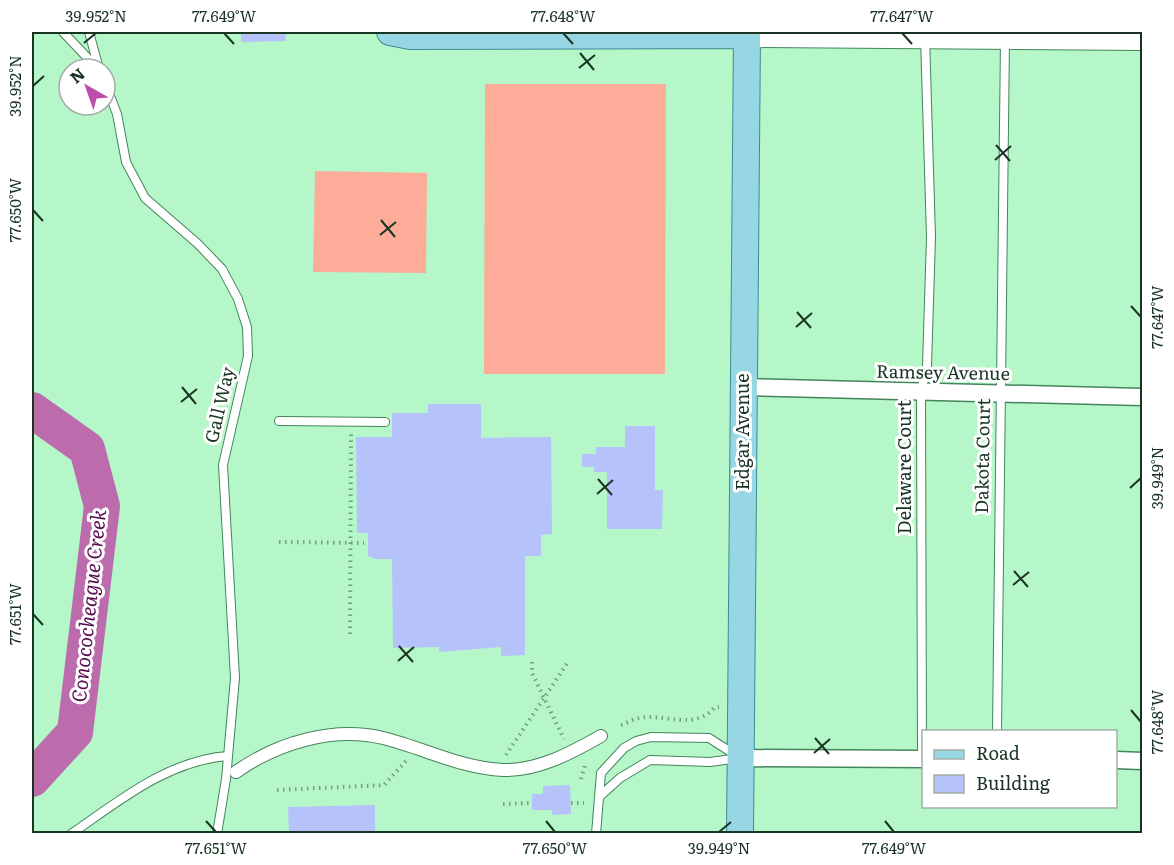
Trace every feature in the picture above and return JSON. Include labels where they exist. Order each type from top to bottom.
[{"type":"main road","points":[[390,32],[410,36],[747,33],[1143,38]]},
{"type":"main road","name":"Edgar Avenue","points":[[740,834],[747,33]]},
{"type":"street","name":"Ramsey Avenue","points":[[744,387],[1143,397]]},
{"type":"street","points":[[231,776],[274,749],[329,735],[382,738],[464,764],[504,770],[551,761],[601,736]]},
{"type":"street","points":[[741,758],[922,759]]},
{"type":"street","points":[[1117,760],[1143,760]]},
{"type":"lane","points":[[63,32],[87,57]]},
{"type":"lane","points":[[88,32],[95,57]]},
{"type":"lane","name":"Delaware Court","points":[[923,730],[921,392],[927,366],[931,237],[925,34]]},
{"type":"lane","name":"Dakota Court","points":[[997,730],[1000,394],[1003,359],[1002,63],[1005,37]]},
{"type":"lane","name":"Gall Way","points":[[117,114],[126,162],[145,198],[198,244],[222,269],[237,299],[247,327],[248,356],[223,465],[235,678],[227,756],[231,776],[218,834]]},
{"type":"lane","points":[[279,421],[385,422]]},
{"type":"lane","points":[[596,834],[601,773],[624,748],[636,741],[651,737],[710,738],[741,758]]},
{"type":"lane","points":[[71,834],[136,789],[183,765],[227,756]]},
{"type":"lane","points":[[599,798],[620,778],[650,760],[710,762],[741,758]]},
{"type":"path","points":[[350,634],[351,422]]},
{"type":"path","points":[[279,542],[364,543]]},
{"type":"path","points":[[532,662],[532,673],[566,742]]},
{"type":"path","points":[[502,760],[545,700],[568,662]]},
{"type":"path","points":[[621,725],[639,718],[697,720],[706,716],[714,708],[720,707]]},
{"type":"path","points":[[277,790],[384,785],[417,749]]},
{"type":"path","points":[[571,802],[584,802]]},
{"type":"path","points":[[503,804],[532,803]]},
{"type":"shaded area","points":[[485,84],[666,84],[665,374],[484,374]]},
{"type":"shaded area","points":[[315,171],[427,173],[426,273],[313,272]]},
{"type":"building","points":[[241,32],[285,32],[286,41],[241,42]]},
{"type":"building","points":[[428,404],[481,404],[481,438],[551,437],[552,534],[541,535],[541,556],[525,556],[525,655],[501,656],[501,647],[439,652],[439,647],[393,648],[392,559],[375,559],[368,556],[368,533],[357,533],[356,437],[392,437],[392,413],[428,413]]},
{"type":"building","points":[[625,426],[655,426],[655,490],[663,490],[662,529],[607,529],[607,472],[594,472],[594,467],[582,467],[582,454],[596,454],[596,447],[625,447]]},
{"type":"building","points":[[570,785],[571,814],[552,815],[552,810],[532,810],[532,794],[543,794],[543,786]]},
{"type":"building","points":[[375,805],[375,834],[289,834],[288,807]]},
{"type":"waterway","name":"Conococheague Creek","points":[[32,410],[87,449],[102,506],[75,732],[32,779]]}]
